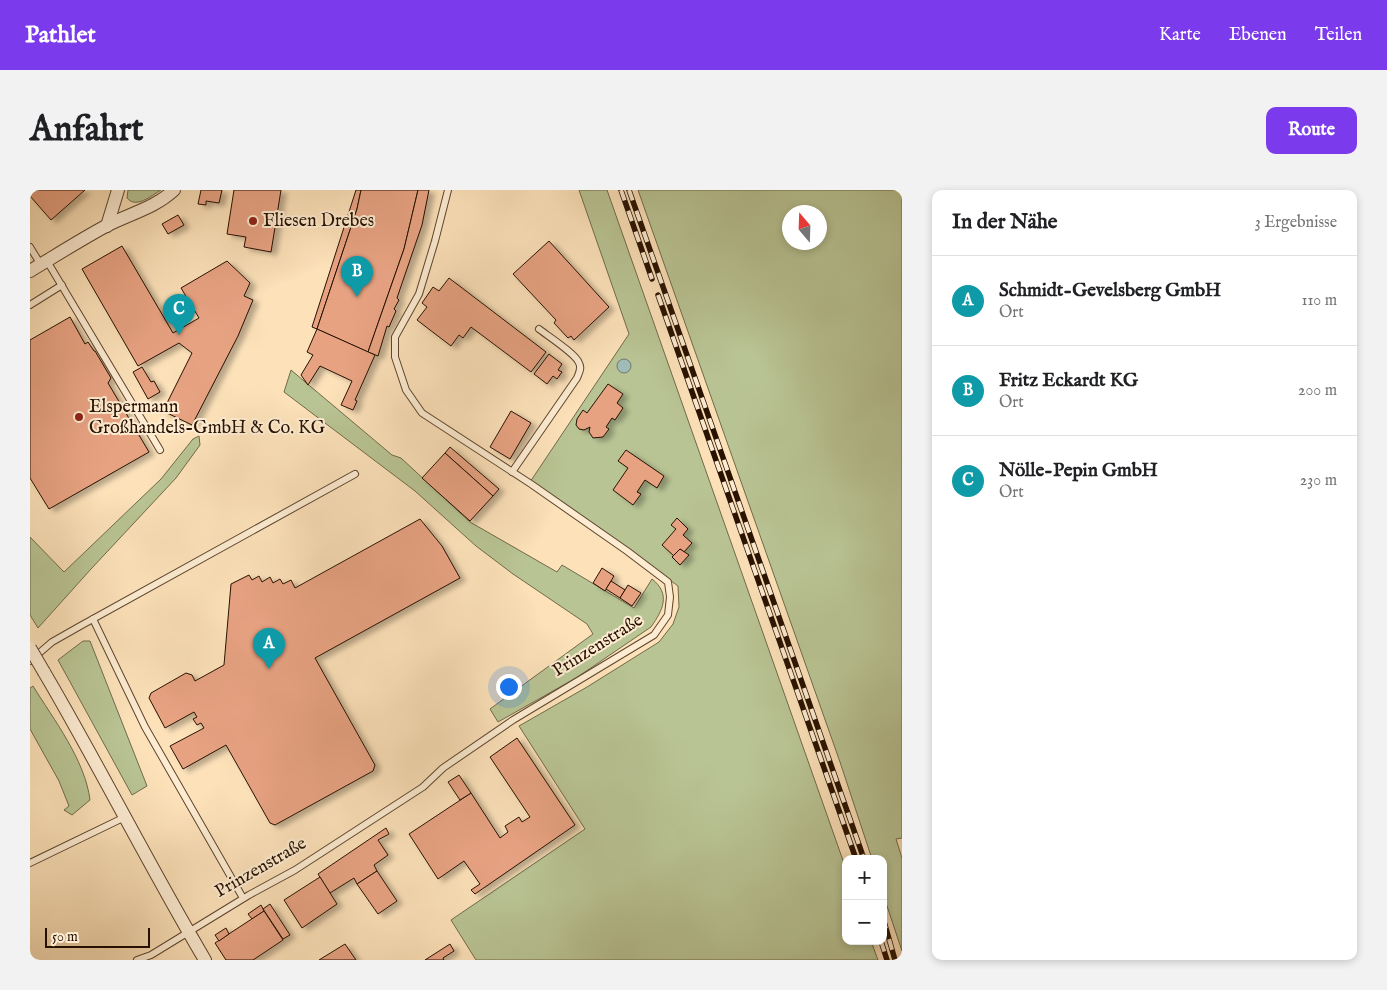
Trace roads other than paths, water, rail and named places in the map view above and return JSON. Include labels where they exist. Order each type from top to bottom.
[{"type":"street","points":[[107,226],[118,190]]},
{"type":"street","points":[[40,266],[107,226],[167,196],[174,190]]},
{"type":"street","points":[[30,648],[73,722],[188,932],[206,960]]},
{"type":"lane","name":"Prinzenstraße","points":[[137,960],[151,955],[243,898],[295,870],[423,787],[443,768],[513,720],[654,635],[668,615],[670,597],[668,582],[613,541],[422,413],[406,390],[395,357],[395,338],[419,294],[436,241],[448,190]]},
{"type":"lane","points":[[30,247],[40,266],[62,285],[160,450]]},
{"type":"lane","points":[[30,304],[62,285]]},
{"type":"lane","points":[[512,472],[577,378],[580,370],[579,363],[574,356],[539,330]]},
{"type":"lane","points":[[30,661],[52,642],[93,618],[355,474]]},
{"type":"lane","points":[[93,618],[145,728],[243,898]]},
{"type":"lane","points":[[30,863],[125,817]]},
{"type":"water","points":[[621,359],[627,359],[631,366],[627,373],[621,373],[617,369],[617,363]]},
{"type":"railway","points":[[621,190],[652,279]]},
{"type":"railway","points":[[629,190],[863,855]]},
{"type":"railway","points":[[658,295],[855,855]]},
{"type":"railway","points":[[887,932],[895,960]]},
{"type":"railway","points":[[882,945],[887,960]]},
{"type":"place","name":"Fliesen Drebes","points":[[253,221]]},
{"type":"place","name":"Fritz Eckardt KG","points":[[357,297]]},
{"type":"place","name":"Nölle-Pepin GmbH","points":[[179,335]]},
{"type":"place","name":"Elspermann Großhandels-GmbH & Co. KG","points":[[79,417]]},
{"type":"place","name":"Schmidt-Gevelsberg GmbH","points":[[269,669]]}]
